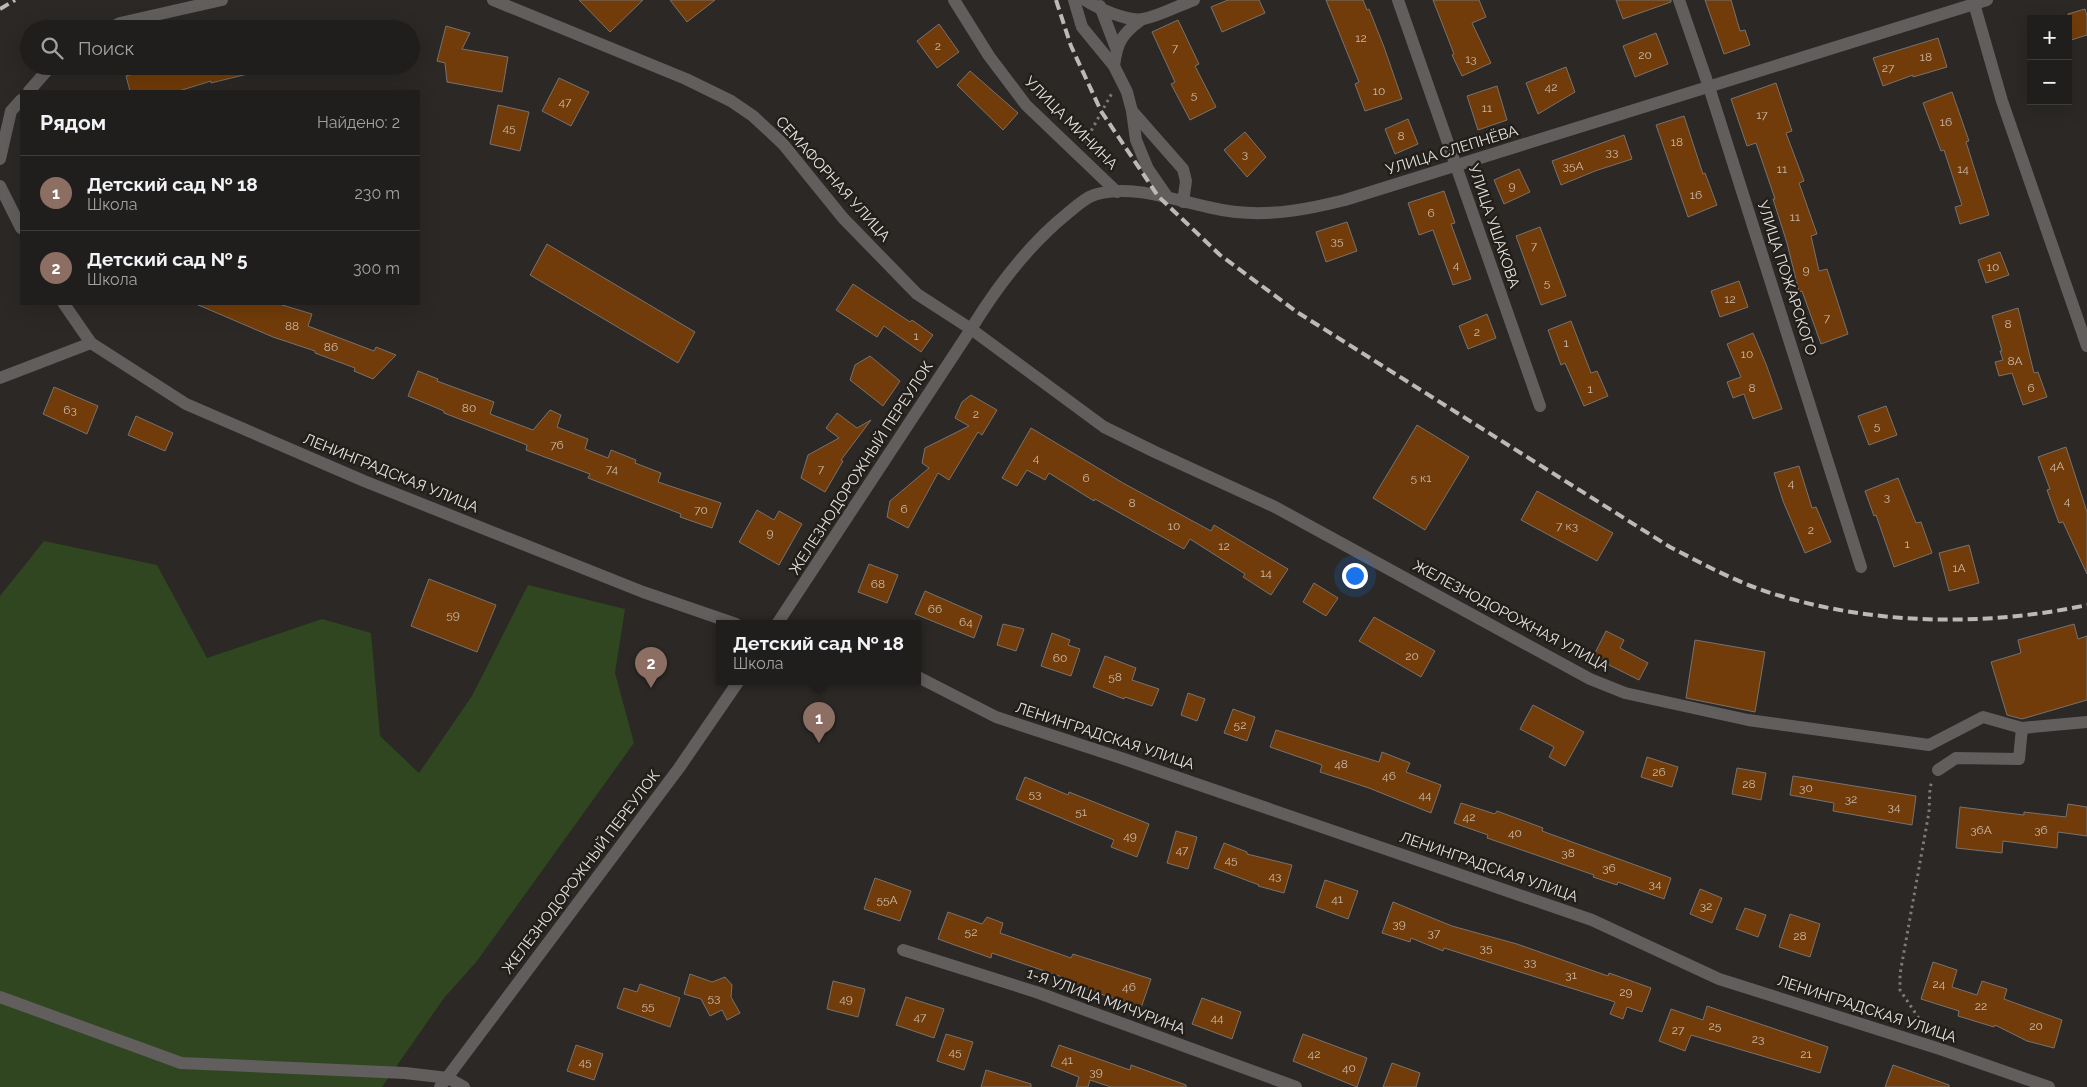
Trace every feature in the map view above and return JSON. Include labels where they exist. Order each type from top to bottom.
[{"type":"street","points":[[133,20],[222,0]]},
{"type":"street","name":"СЕМАФОРНАЯ УЛИЦА","points":[[493,0],[686,79],[730,101],[753,116],[783,144],[843,218],[917,294],[972,329]]},
{"type":"street","name":"УЛИЦА МИНИНА","points":[[954,0],[989,56],[1026,105],[1117,192]]},
{"type":"street","name":"УЛИЦА МИНИНА","points":[[1074,0],[1082,27],[1114,66],[1127,92],[1136,140],[1148,169],[1168,198]]},
{"type":"street","points":[[1085,0],[1100,5],[1122,17],[1141,20]]},
{"type":"street","points":[[1114,66],[1116,48],[1127,30],[1141,20],[1194,0]]},
{"type":"street","name":"УЛИЦА УШАКОВА","points":[[1398,0],[1540,406]]},
{"type":"street","name":"УЛИЦА ПОЖАРСКОГО","points":[[1679,0],[1709,87],[1861,566]]},
{"type":"street","name":"УЛИЦА СЛЕПНЁВА","points":[[972,329],[990,297],[1026,252],[1050,228],[1092,196],[1117,192],[1168,198],[1234,212],[1261,214],[1299,211],[1345,200],[1456,166],[1974,2],[1987,0]]},
{"type":"street","points":[[1974,2],[2002,101],[2087,346]]},
{"type":"street","points":[[1100,5],[1116,48]]},
{"type":"street","points":[[30,90],[44,75]]},
{"type":"street","points":[[0,160],[11,111],[20,101]]},
{"type":"street","points":[[1132,111],[1182,168],[1186,181],[1183,202]]},
{"type":"street","points":[[0,186],[20,226]]},
{"type":"street","name":"ЛЕНИНГРАДСКАЯ УЛИЦА","points":[[65,305],[91,343],[186,404],[382,488],[643,592],[724,620]]},
{"type":"street","name":"ЖЕЛЕЗНОДОРОЖНЫЙ ПЕРЕУЛОК","points":[[780,620],[972,329]]},
{"type":"street","name":"ЖЕЛЕЗНОДОРОЖНАЯ УЛИЦА","points":[[972,329],[1104,426],[1155,452],[1275,507],[1590,679],[1625,693],[1748,720],[1928,745],[1983,717],[2022,728],[2087,722]]},
{"type":"street","points":[[0,378],[91,343]]},
{"type":"street","name":"ЛЕНИНГРАДСКАЯ УЛИЦА","points":[[921,679],[996,717],[1592,920],[1719,979],[1940,1049],[2049,1087]]},
{"type":"street","name":"ЖЕЛЕЗНОДОРОЖНЫЙ ПЕРЕУЛОК","points":[[444,1083],[679,768],[736,685]]},
{"type":"street","points":[[1938,770],[1956,758],[2019,759],[2022,728]]},
{"type":"street","name":"1-Я УЛИЦА МИЧУРИНА","points":[[903,950],[1036,992],[1296,1087]]},
{"type":"street","points":[[0,997],[181,1063],[405,1073],[464,1087]]},
{"type":"path","points":[[1078,155],[1101,110],[1121,80]]},
{"type":"path","points":[[1938,770],[1930,786],[1929,812],[1900,974],[1900,990],[1940,1049]]},
{"type":"green space","points":[[44,541],[157,565],[207,658],[322,619],[371,633],[380,736],[419,773],[472,696],[528,585],[625,609],[615,673],[634,743],[477,961],[444,998],[382,1087],[0,1087],[0,596]]},
{"type":"building","points":[[579,0],[643,0],[610,32]]},
{"type":"building","points":[[670,0],[715,0],[687,22]]},
{"type":"building","points":[[1228,0],[1259,0],[1265,13],[1222,32],[1211,7]]},
{"type":"building","points":[[1326,0],[1363,0],[1367,10],[1369,9],[1384,47],[1402,99],[1365,111],[1355,84],[1359,82]]},
{"type":"building","points":[[1433,0],[1479,0],[1486,17],[1472,23],[1491,63],[1462,76],[1452,55],[1454,54]]},
{"type":"building","points":[[1616,0],[1671,0],[1671,2],[1623,19]]},
{"type":"building","points":[[1705,0],[1731,0],[1740,31],[1745,30],[1750,45],[1724,54]]},
{"type":"building","points":[[2085,9],[2087,35],[2072,40],[2072,15],[2068,14]]},
{"type":"building","points":[[1178,20],[1199,64],[1195,66],[1216,107],[1190,120],[1171,84],[1175,82],[1152,32]]},
{"type":"building","points":[[939,24],[959,52],[937,68],[917,41]]},
{"type":"building","points":[[446,26],[470,33],[462,49],[508,57],[502,92],[447,82],[445,63],[437,61]]},
{"type":"building","points":[[1656,33],[1668,64],[1635,77],[1623,46]]},
{"type":"building","points":[[1938,38],[1947,67],[1913,77],[1913,75],[1883,86],[1873,58]]},
{"type":"building","points":[[1566,67],[1575,92],[1538,114],[1526,83]]},
{"type":"building","points":[[970,71],[1018,113],[1003,130],[957,85]]},
{"type":"building","points":[[244,75],[211,83],[211,81],[182,90],[130,90],[126,76]]},
{"type":"building","points":[[559,78],[589,92],[571,126],[542,111]]},
{"type":"building","points":[[1776,83],[1792,131],[1786,133],[1804,181],[1799,183],[1817,234],[1811,236],[1819,271],[1827,269],[1848,334],[1821,344],[1802,291],[1799,292],[1787,243],[1773,199],[1775,199],[1756,143],[1747,146],[1731,99]]},
{"type":"building","points":[[1497,86],[1507,120],[1478,130],[1467,96]]},
{"type":"building","points":[[1952,92],[1969,141],[1966,142],[1989,215],[1960,224],[1955,207],[1962,205],[1944,150],[1941,151],[1923,103]]},
{"type":"building","points":[[498,105],[529,112],[520,151],[490,144]]},
{"type":"building","points":[[1684,116],[1703,174],[1705,173],[1717,205],[1688,217],[1656,125]]},
{"type":"building","points":[[1408,119],[1418,144],[1395,154],[1385,129]]},
{"type":"building","points":[[1245,132],[1266,157],[1247,177],[1224,150]]},
{"type":"building","points":[[1624,135],[1632,159],[1561,185],[1552,161]]},
{"type":"building","points":[[1519,169],[1530,192],[1504,204],[1494,180]]},
{"type":"building","points":[[1444,191],[1455,223],[1451,224],[1471,279],[1453,285],[1433,230],[1419,235],[1408,203]]},
{"type":"building","points":[[1347,222],[1357,251],[1326,262],[1316,232]]},
{"type":"building","points":[[1540,227],[1566,296],[1541,305],[1516,236]]},
{"type":"building","points":[[547,244],[695,332],[678,363],[530,275]]},
{"type":"building","points":[[2000,252],[2009,275],[1986,283],[1978,260]]},
{"type":"building","points":[[1739,281],[1748,307],[1720,317],[1711,291]]},
{"type":"building","points":[[853,284],[933,335],[921,352],[884,326],[877,337],[836,310]]},
{"type":"building","points":[[198,305],[282,305],[312,314],[308,326],[374,351],[376,347],[396,355],[373,379],[354,371],[355,368],[315,353],[315,351],[273,337]]},
{"type":"building","points":[[2018,308],[2034,373],[2038,372],[2047,397],[2023,405],[2012,373],[1999,376],[1995,362],[2003,360],[2000,351],[2002,351],[1992,316]]},
{"type":"building","points":[[1487,314],[1496,338],[1468,349],[1459,326]]},
{"type":"building","points":[[1571,321],[1591,373],[1597,371],[1608,396],[1584,406],[1565,363],[1561,365],[1548,330]]},
{"type":"building","points":[[1753,333],[1782,409],[1753,419],[1744,394],[1733,398],[1727,382],[1741,377],[1727,344]]},
{"type":"building","points":[[870,356],[900,381],[883,406],[850,380],[855,365]]},
{"type":"building","points":[[418,371],[438,379],[437,381],[494,402],[490,414],[533,430],[550,410],[561,415],[557,427],[588,439],[585,449],[608,458],[611,450],[636,460],[635,463],[661,473],[658,482],[721,503],[712,528],[680,517],[681,514],[588,478],[590,474],[526,450],[527,445],[444,413],[444,411],[408,396]]},
{"type":"building","points":[[54,387],[98,406],[87,434],[43,414]]},
{"type":"building","points":[[971,395],[997,410],[982,435],[978,432],[949,480],[938,473],[908,528],[887,517],[890,501],[929,468],[922,463],[925,448],[969,426],[955,418],[962,402]]},
{"type":"building","points":[[1886,406],[1897,435],[1869,445],[1858,416]]},
{"type":"building","points":[[837,413],[857,428],[871,420],[841,460],[843,461],[825,492],[801,478],[808,455],[839,438],[826,428]]},
{"type":"building","points":[[136,416],[173,433],[165,451],[128,435]]},
{"type":"building","points":[[1417,425],[1469,457],[1425,530],[1373,498]]},
{"type":"building","points":[[1031,428],[1123,483],[1211,531],[1214,525],[1288,569],[1271,595],[1243,577],[1245,574],[1190,539],[1184,549],[1095,499],[1094,501],[1049,473],[1045,480],[1027,470],[1017,486],[1002,478]]},
{"type":"building","points":[[2066,447],[2087,512],[2087,574],[2063,522],[2059,523],[2047,490],[2050,489],[2038,457]]},
{"type":"building","points":[[1799,466],[1812,508],[1816,507],[1831,542],[1805,553],[1783,501],[1774,473]]},
{"type":"building","points":[[1898,478],[1916,523],[1921,522],[1932,553],[1894,567],[1876,515],[1874,516],[1865,491]]},
{"type":"building","points":[[1537,491],[1613,533],[1597,561],[1521,520]]},
{"type":"building","points":[[757,510],[774,520],[779,511],[802,524],[779,565],[739,542]]},
{"type":"building","points":[[1969,545],[1979,583],[1949,591],[1939,553]]},
{"type":"building","points":[[869,564],[898,575],[887,603],[858,592]]},
{"type":"building","points":[[429,579],[496,605],[477,652],[411,626]]},
{"type":"building","points":[[1314,583],[1338,598],[1326,616],[1303,602]]},
{"type":"building","points":[[925,591],[982,616],[974,638],[915,614]]},
{"type":"building","points":[[1374,617],[1435,651],[1421,677],[1359,641]]},
{"type":"building","points":[[1003,624],[1024,629],[1016,651],[997,645]]},
{"type":"building","points":[[2074,624],[2078,639],[2087,636],[2087,700],[2022,719],[2007,715],[1991,662],[2021,653],[2018,640]]},
{"type":"building","points":[[1606,631],[1624,640],[1620,648],[1648,663],[1639,680],[1593,657]]},
{"type":"building","points":[[1052,633],[1070,640],[1068,645],[1080,649],[1071,676],[1041,666]]},
{"type":"building","points":[[1695,640],[1765,652],[1755,712],[1686,698]]},
{"type":"building","points":[[1105,656],[1136,668],[1132,680],[1159,689],[1152,706],[1125,697],[1124,699],[1093,687]]},
{"type":"building","points":[[1188,693],[1205,699],[1197,721],[1181,715]]},
{"type":"building","points":[[1533,705],[1584,732],[1565,766],[1549,757],[1554,747],[1520,729]]},
{"type":"building","points":[[1233,709],[1255,717],[1247,741],[1224,733]]},
{"type":"building","points":[[1276,730],[1379,762],[1382,752],[1410,763],[1406,772],[1441,785],[1431,813],[1369,788],[1320,772],[1322,765],[1270,747]]},
{"type":"building","points":[[1647,757],[1678,767],[1672,787],[1641,777]]},
{"type":"building","points":[[1737,768],[1766,773],[1761,800],[1732,794]]},
{"type":"building","points":[[1793,776],[1916,796],[1912,825],[1833,811],[1834,803],[1790,795]]},
{"type":"building","points":[[1025,777],[1068,795],[1069,792],[1149,824],[1137,857],[1111,847],[1114,840],[1016,799]]},
{"type":"building","points":[[1461,803],[1495,814],[1497,811],[1543,828],[1542,831],[1671,878],[1664,899],[1618,882],[1617,885],[1593,877],[1594,875],[1487,838],[1488,835],[1454,823]]},
{"type":"building","points":[[2068,804],[2087,807],[2087,836],[2058,832],[2057,848],[2003,841],[2002,853],[1956,848],[1960,807],[2024,815],[2024,812],[2066,817]]},
{"type":"building","points":[[1176,831],[1197,837],[1188,869],[1167,863]]},
{"type":"building","points":[[1224,843],[1247,852],[1247,854],[1292,865],[1284,893],[1258,886],[1214,868]]},
{"type":"building","points":[[875,878],[911,891],[900,921],[864,909]]},
{"type":"building","points":[[1325,880],[1358,891],[1348,919],[1316,907]]},
{"type":"building","points":[[1700,889],[1722,898],[1712,923],[1690,914]]},
{"type":"building","points":[[1393,902],[1452,926],[1517,944],[1608,976],[1609,973],[1651,988],[1642,1012],[1627,1007],[1623,1019],[1610,1014],[1615,1002],[1444,948],[1443,951],[1411,938],[1410,942],[1382,933]]},
{"type":"building","points":[[1745,908],[1766,915],[1758,937],[1736,929]]},
{"type":"building","points":[[948,912],[982,924],[987,917],[1003,923],[1000,933],[1071,958],[1073,954],[1151,979],[1141,1008],[1063,981],[1065,978],[992,953],[991,958],[938,939]]},
{"type":"building","points":[[1790,914],[1820,924],[1810,957],[1779,947]]},
{"type":"building","points":[[1933,962],[1957,970],[1952,987],[1977,995],[1982,981],[2007,989],[2004,999],[2062,1020],[2054,1048],[2027,1041],[1995,1025],[1994,1027],[1958,1016],[1959,1011],[1921,999]]},
{"type":"building","points":[[690,974],[712,982],[725,977],[732,985],[731,997],[740,1013],[727,1020],[722,1010],[710,1016],[701,999],[684,994]]},
{"type":"building","points":[[833,981],[865,989],[858,1017],[827,1009]]},
{"type":"building","points":[[640,984],[680,998],[670,1027],[617,1008],[624,988],[637,992]]},
{"type":"building","points":[[906,997],[944,1009],[934,1038],[896,1025]]},
{"type":"building","points":[[1202,998],[1241,1012],[1232,1039],[1192,1024]]},
{"type":"building","points":[[1707,1006],[1828,1047],[1820,1073],[1691,1035],[1685,1051],[1659,1041],[1671,1009],[1703,1020]]},
{"type":"building","points":[[946,1034],[973,1042],[964,1070],[937,1061]]},
{"type":"building","points":[[1303,1034],[1367,1058],[1357,1087],[1293,1061]]},
{"type":"building","points":[[576,1045],[603,1054],[594,1080],[567,1071]]},
{"type":"building","points":[[1059,1045],[1130,1070],[1131,1065],[1186,1085],[1186,1087],[1111,1087],[1090,1080],[1088,1087],[1076,1087],[1079,1077],[1051,1066]]},
{"type":"building","points":[[1392,1063],[1420,1073],[1416,1087],[1383,1087]]},
{"type":"building","points":[[1893,1065],[1949,1085],[1949,1087],[1885,1087]]},
{"type":"building","points":[[986,1070],[1031,1084],[1031,1087],[981,1087]]},
{"type":"railway","points":[[0,9],[15,0]]},
{"type":"railway","points":[[1056,0],[1071,46],[1101,111],[1158,196],[1220,255],[1297,312],[1670,547],[1758,589],[1809,604],[1888,617],[1928,619],[2008,617],[2087,605]]},
{"type":"place","name":"Детский сад № 5","points":[[651,688]]},
{"type":"place","name":"Детский сад № 18","points":[[819,743]]}]
